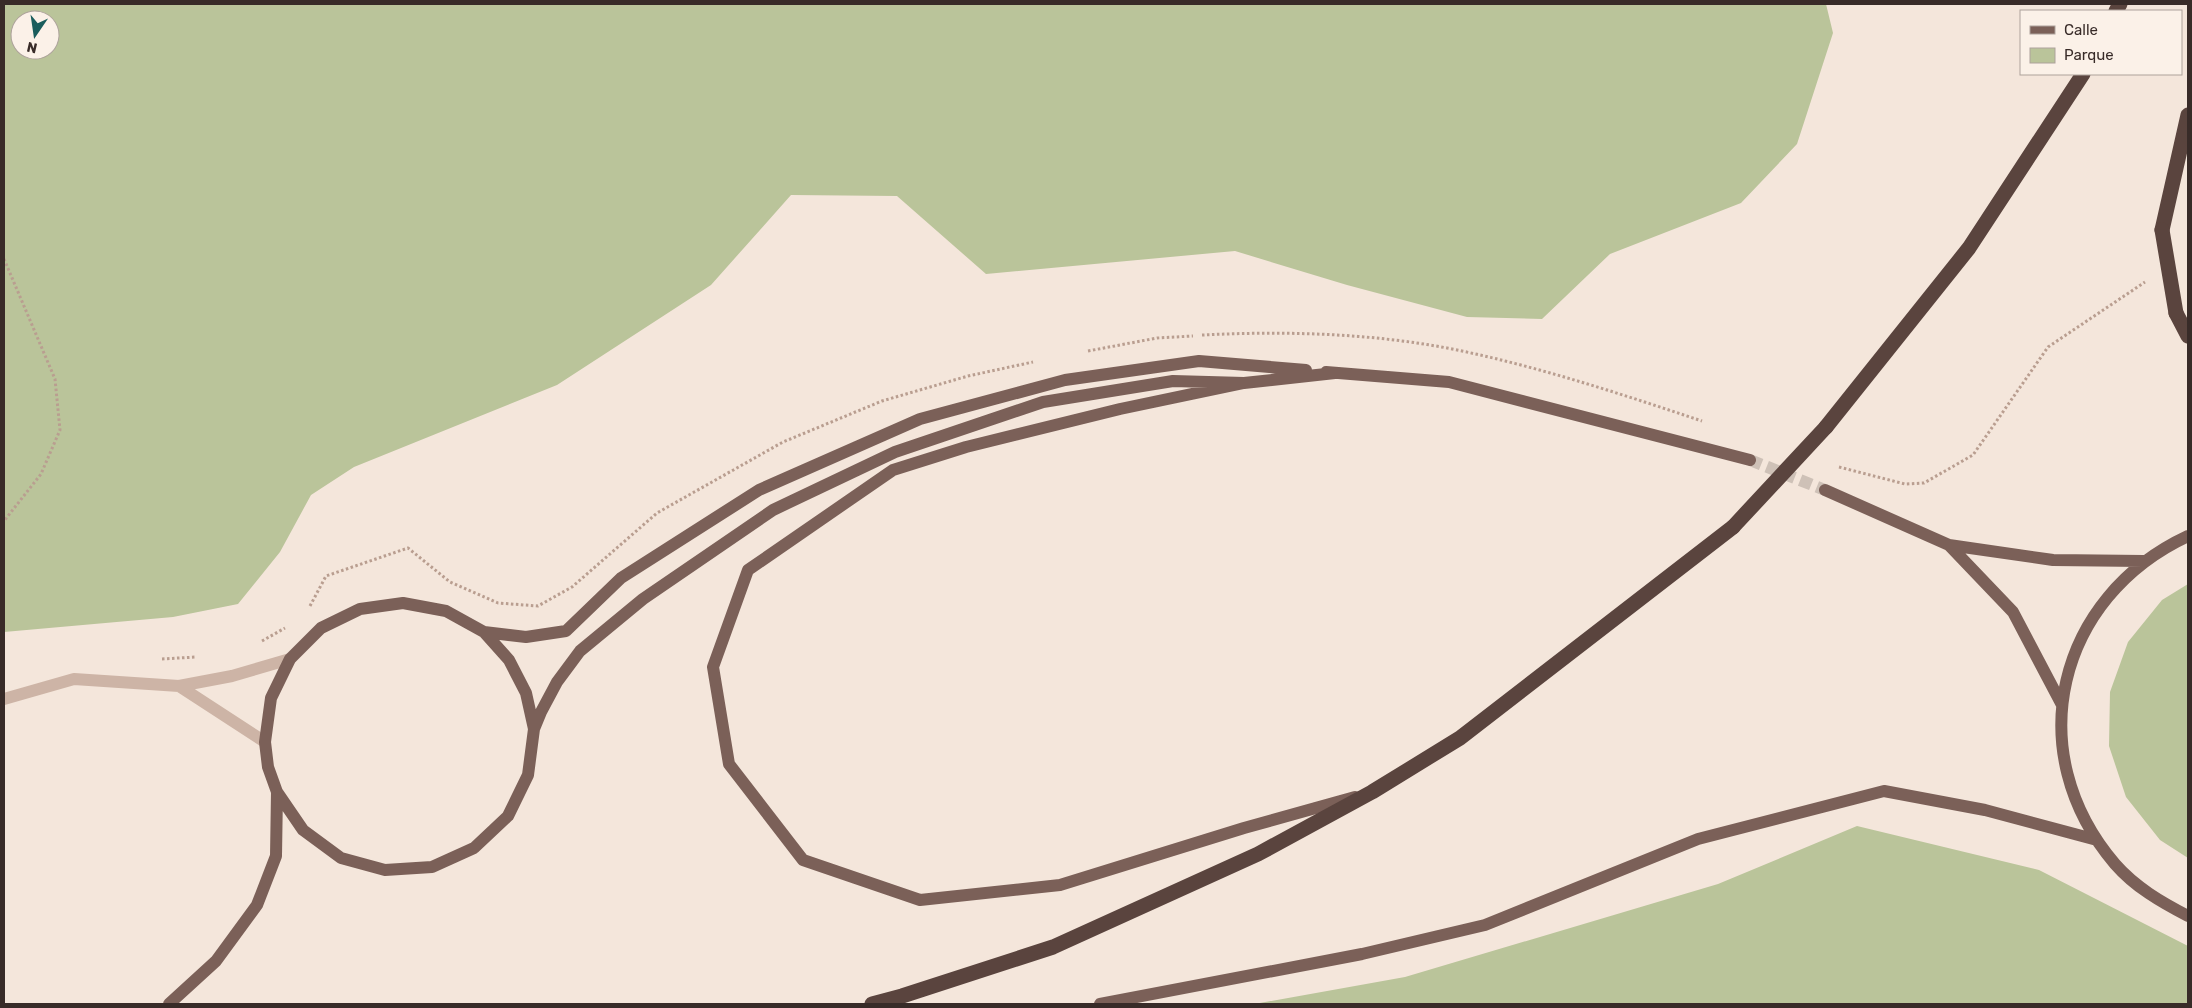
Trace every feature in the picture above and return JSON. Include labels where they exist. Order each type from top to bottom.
[{"type":"highway","points":[[872,1004],[1053,947],[1258,854],[1372,792],[1460,738],[1733,527],[1826,427],[1969,248],[2082,75]]},
{"type":"highway","points":[[2188,115],[2162,230],[2176,313],[2188,336]]},
{"type":"main road","points":[[484,632],[526,637],[566,631],[621,578],[759,490],[920,419],[1065,380],[1199,360],[1449,382],[1750,460]]},
{"type":"main road","points":[[1335,373],[1244,383],[1120,409],[1004,438],[893,470],[748,570],[713,667],[728,764],[804,860],[920,900],[1060,885],[1244,828],[1372,792]]},
{"type":"main road","points":[[534,729],[526,693],[509,660],[484,632],[446,611],[403,603],[360,609],[321,628],[290,659],[271,698],[265,742],[268,767],[277,792],[303,830],[341,858],[385,870],[432,867],[474,848],[508,816],[528,776],[534,729],[557,682],[580,651],[642,598],[773,510],[895,452],[1043,402],[1173,380],[1244,383]]},
{"type":"main road","points":[[1826,490],[1949,545],[2053,560],[2143,561]]},
{"type":"main road","points":[[2188,536],[2168,545],[2143,561],[2122,580],[2104,601],[2088,624],[2076,650],[2067,677],[2062,705],[2062,734],[2065,761],[2072,789],[2082,816],[2096,840],[2116,865],[2138,886],[2188,916]]},
{"type":"main road","points":[[1949,545],[2014,612],[2062,705]]},
{"type":"main road","points":[[1100,1004],[1362,954],[1485,925],[1698,839],[1884,791],[1985,810],[2096,840]]},
{"type":"main road","points":[[169,1004],[216,961],[257,905],[276,856],[277,792]]},
{"type":"street","points":[[4,699],[74,679],[179,686],[232,676],[290,659]]},
{"type":"street","points":[[179,686],[265,742]]},
{"type":"path","points":[[4,259],[55,379],[60,430],[42,474],[4,520]]},
{"type":"path","points":[[1839,467],[1905,484],[1924,483],[1973,455],[2048,347],[2150,278]]},
{"type":"green space","points":[[4,4],[1826,4],[1833,33],[1797,144],[1741,203],[1610,254],[1542,319],[1467,317],[1347,285],[1235,251],[986,274],[897,196],[791,195],[711,285],[557,385],[354,467],[311,495],[280,552],[238,604],[173,617],[4,632]]},
{"type":"green space","points":[[2188,584],[2188,858],[2160,840],[2126,797],[2109,746],[2110,692],[2128,642],[2162,600]]},
{"type":"green space","points":[[1857,826],[2039,870],[2188,946],[2188,1004],[1254,1004],[1405,977],[1718,884]]},
{"type":"tunnel","points":[[1750,460],[1825,490]]}]
